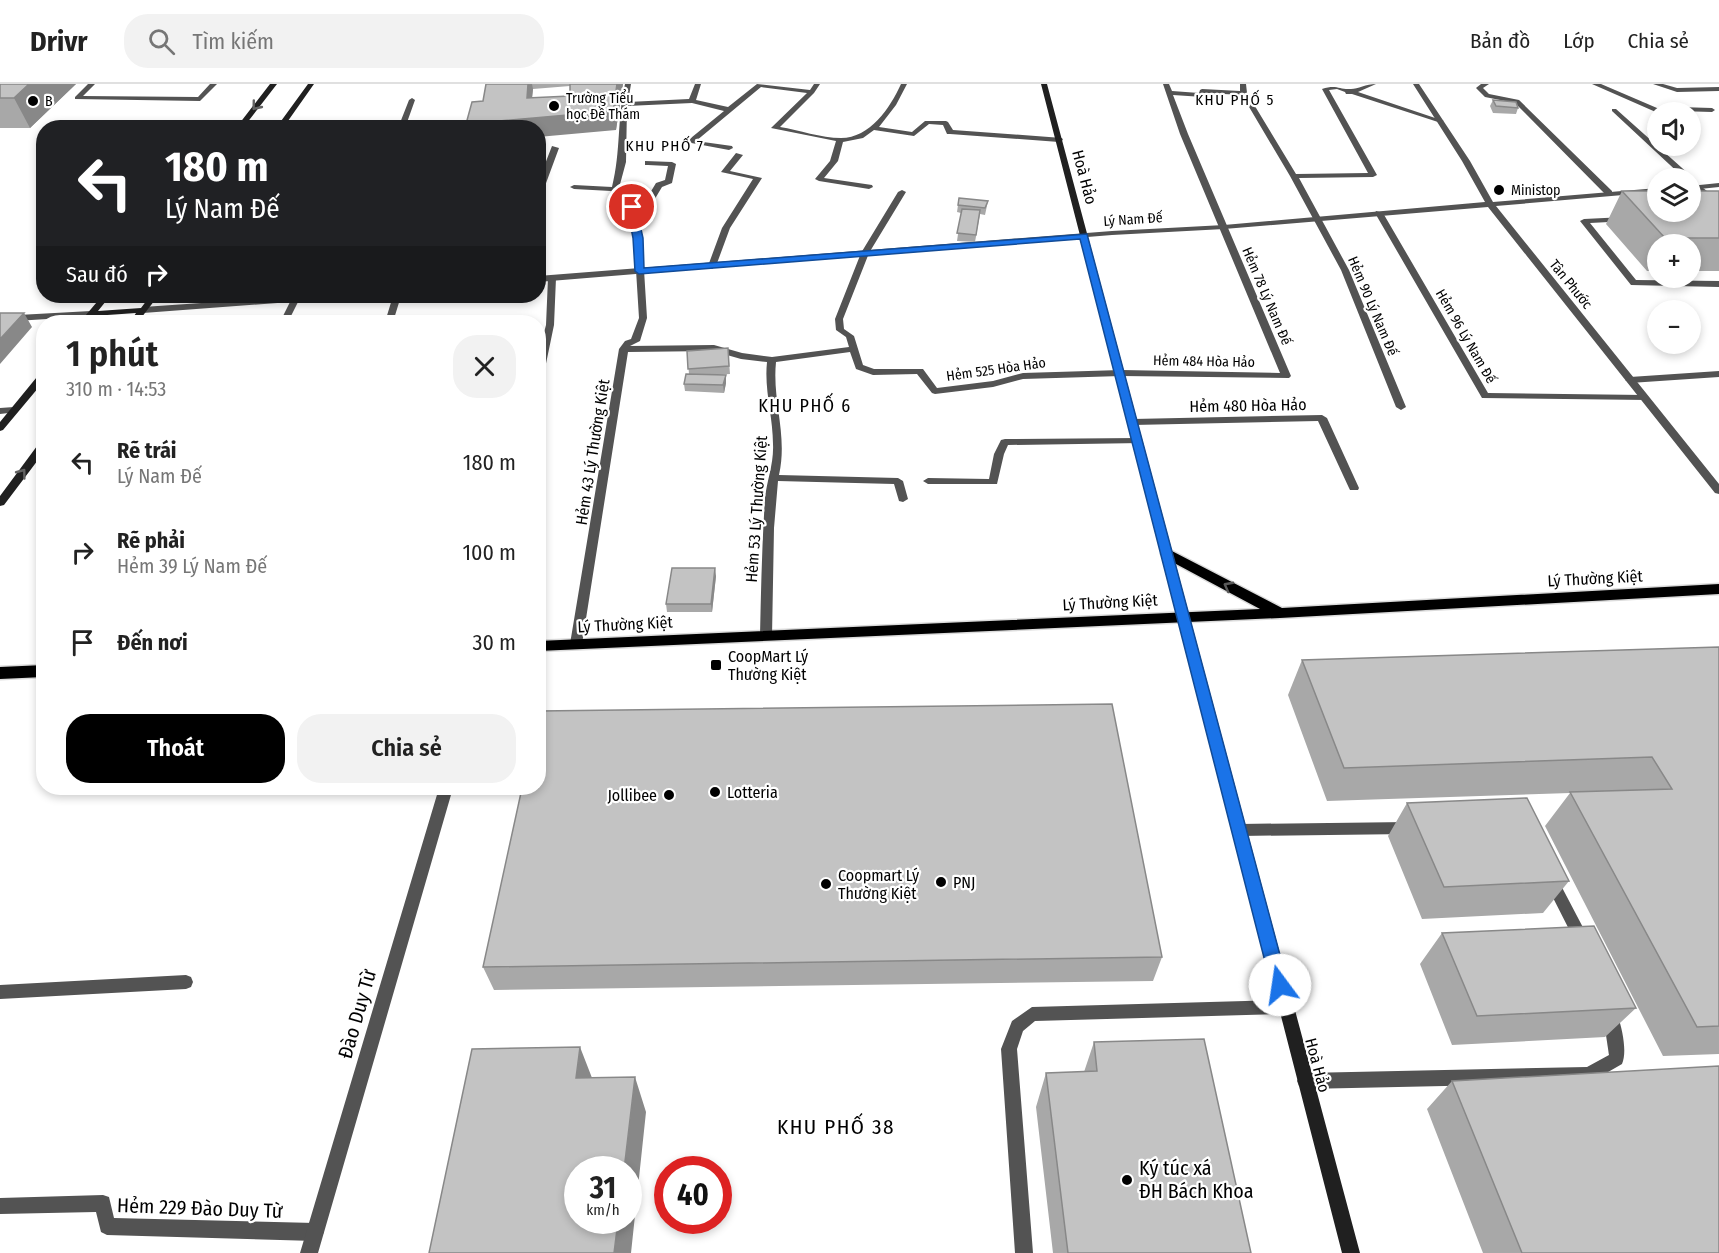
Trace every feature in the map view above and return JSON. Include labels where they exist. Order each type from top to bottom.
[{"type":"main road","points":[[1168,554],[1280,613]]},
{"type":"main road","name":"Lý Thường Kiệt","points":[[546,646],[1280,613],[1719,589]]},
{"type":"main road","points":[[0,673],[36,671]]},
{"type":"street","points":[[92,84],[77,98],[200,99],[214,84]]},
{"type":"street","points":[[245,120],[274,84]]},
{"type":"street","points":[[285,120],[311,84]]},
{"type":"street","points":[[628,84],[624,104],[622,162],[611,205],[632,207],[646,205],[659,185],[669,181],[672,164],[648,163]]},
{"type":"street","points":[[692,101],[698,84]]},
{"type":"street","points":[[817,84],[812,92],[775,128],[840,140],[862,136],[873,128],[894,102],[904,84]]},
{"type":"street","name":"Hoà Hảo","points":[[1044,84],[1351,1253]]},
{"type":"street","points":[[1167,88],[1203,95],[1202,91],[1244,93],[1243,84]]},
{"type":"street","points":[[1330,98],[1373,84]]},
{"type":"street","name":"Tân Phước","points":[[1416,84],[1466,161],[1490,204],[1719,491]]},
{"type":"street","points":[[1486,84],[1479,88],[1487,96],[1517,101],[1609,193]]},
{"type":"street","points":[[1595,84],[1647,106]]},
{"type":"street","points":[[1656,84],[1677,90],[1719,89]]},
{"type":"street","points":[[729,148],[690,142],[760,86],[812,92]]},
{"type":"street","points":[[1294,176],[1373,175],[1325,89],[1337,87],[1440,121]]},
{"type":"street","name":"Hẻm 78 Lý Nam Đế","points":[[1167,88],[1286,376]]},
{"type":"street","points":[[1686,90],[1695,97]]},
{"type":"street","name":"Hẻm 90 Lý Nam Đế","points":[[1244,93],[1294,176],[1345,270],[1401,407]]},
{"type":"street","points":[[403,120],[412,100]]},
{"type":"street","points":[[624,104],[692,101],[730,110]]},
{"type":"street","points":[[1703,103],[1719,116]]},
{"type":"street","points":[[1614,110],[1674,168]]},
{"type":"street","points":[[1701,110],[1712,110]]},
{"type":"street","points":[[873,128],[914,134],[927,123],[946,123],[950,132],[1059,140]]},
{"type":"street","points":[[840,140],[834,161],[819,179],[868,187]]},
{"type":"street","points":[[546,172],[555,148]]},
{"type":"street","points":[[712,266],[726,228],[758,178],[724,172],[739,154]]},
{"type":"street","points":[[1701,184],[1719,185]]},
{"type":"street","points":[[574,187],[615,189]]},
{"type":"street","name":"Lý Nam Đế","points":[[546,278],[1224,227],[1647,191]]},
{"type":"street","points":[[1701,191],[1719,204]]},
{"type":"street","points":[[624,349],[714,348],[741,356],[772,360],[854,349],[850,336],[840,330],[839,319],[865,253],[902,192]]},
{"type":"street","name":"Hẻm 43 Lý Thường Kiệt","points":[[576,644],[624,349],[628,343],[635,341],[643,318],[638,238],[632,207]]},
{"type":"street","name":"Hẻm 96 Lý Nam Đế","points":[[1379,213],[1485,396],[1644,398]]},
{"type":"street","points":[[1629,219],[1584,221],[1634,283],[1719,284]]},
{"type":"street","points":[[546,343],[550,325],[552,278]]},
{"type":"street","points":[[91,314],[100,303]]},
{"type":"street","points":[[139,315],[148,303]]},
{"type":"street","points":[[73,315],[232,303]]},
{"type":"street","points":[[0,319],[36,317]]},
{"type":"street","name":"Hẻm 525 Hòa Hảo","points":[[854,349],[859,367],[873,372],[920,370],[935,391],[993,384],[1023,376],[1121,373]]},
{"type":"street","name":"Hẻm 53 Lý Thường Kiệt","points":[[766,636],[768,540],[778,456],[778,422],[769,374],[772,360]]},
{"type":"street","name":"Hẻm 484 Hòa Hảo","points":[[1121,373],[1286,376]]},
{"type":"street","points":[[1630,380],[1719,374]]},
{"type":"street","points":[[0,428],[36,384]]},
{"type":"street","points":[[0,411],[14,410]]},
{"type":"street","name":"Hẻm 480 Hòa Hảo","points":[[1133,422],[1322,418],[1353,488]]},
{"type":"street","points":[[928,481],[993,482],[999,454],[1005,442],[1138,441]]},
{"type":"street","points":[[0,503],[36,455]]},
{"type":"street","points":[[774,478],[898,481],[903,499]]},
{"type":"street","name":"Đào Duy Từ","points":[[309,1253],[444,795]]},
{"type":"street","points":[[1240,830],[1427,828]]},
{"type":"street","points":[[1542,863],[1589,952]]},
{"type":"street","points":[[0,992],[186,982]]},
{"type":"street","points":[[1305,1081],[1589,1075],[1617,1059],[1614,1028],[1604,995]]},
{"type":"street","points":[[1024,1253],[1010,1049],[1017,1026],[1032,1014],[1285,1007]]},
{"type":"street","name":"Hẻm 229 Đào Duy Từ","points":[[0,1206],[103,1203],[107,1226],[315,1232]]},
{"type":"building","points":[[0,84],[29,84],[14,98],[0,98]]},
{"type":"building","points":[[486,84],[528,84],[527,98],[570,96],[570,84],[617,84],[613,111],[511,120],[467,120],[472,102],[483,101]]},
{"type":"building","points":[[1493,100],[1516,102],[1518,108],[1496,106]]},
{"type":"building","points":[[1622,191],[1647,191],[1647,218]]},
{"type":"building","points":[[1701,191],[1719,191],[1719,238],[1701,238],[1701,234],[1661,234],[1650,222],[1701,222]]},
{"type":"building","points":[[959,198],[988,201],[985,208],[958,205]]},
{"type":"building","points":[[962,209],[980,210],[976,235],[957,233]]},
{"type":"building","points":[[0,313],[24,313],[0,339]]},
{"type":"building","points":[[728,348],[729,366],[688,369],[687,351]]},
{"type":"building","points":[[686,374],[726,375],[723,385],[684,384]]},
{"type":"building","points":[[672,568],[715,568],[711,604],[666,604]]},
{"type":"building","points":[[1719,647],[1719,1026],[1697,1027],[1570,792],[1672,789],[1652,757],[1344,768],[1302,660]]},
{"type":"building","name":"Coopmart Lý Thường Kiệt","points":[[1112,704],[1162,957],[483,967],[520,795],[546,795],[546,711]]},
{"type":"building","points":[[1527,798],[1569,881],[1444,887],[1407,803]]},
{"type":"building","points":[[1594,926],[1636,1008],[1477,1016],[1442,933]]},
{"type":"building","name":"Ký túc xá ĐH Bách Khoa","points":[[1204,1039],[1251,1253],[1068,1253],[1046,1073],[1097,1071],[1094,1042]]},
{"type":"building","points":[[580,1047],[576,1078],[635,1077],[626,1156],[564,1156],[564,1234],[616,1234],[614,1253],[429,1253],[472,1049]]},
{"type":"building","points":[[1719,1066],[1719,1253],[1522,1253],[1452,1081]]},
{"type":"place","name":"B","points":[[33,101]]},
{"type":"place","name":"Trường Tiểu học Đề Thám","points":[[554,106]]},
{"type":"place","name":"Ministop","points":[[1499,190]]},
{"type":"place","name":"CoopMart Lý Thường Kiệt","points":[[716,665]]},
{"type":"place","name":"Lotteria","points":[[715,792]]},
{"type":"place","name":"Jollibee","points":[[669,795]]},
{"type":"place","name":"PNJ","points":[[941,882]]},
{"type":"place","name":"Coopmart Lý Thường Kiệt","points":[[826,884]]},
{"type":"place","name":"Ký túc xá ĐH Bách Khoa","points":[[1127,1180]]},
{"type":"district","name":"KHU PHỐ 5","points":[[1235,100]]},
{"type":"district","name":"KHU PHỐ 7","points":[[665,146]]},
{"type":"district","name":"KHU PHỐ 6","points":[[805,406]]},
{"type":"district","name":"KHU PHỐ 38","points":[[836,1127]]},
{"type":"route","points":[[632,207],[638,238],[639,271],[1084,236],[1280,985]]}]
